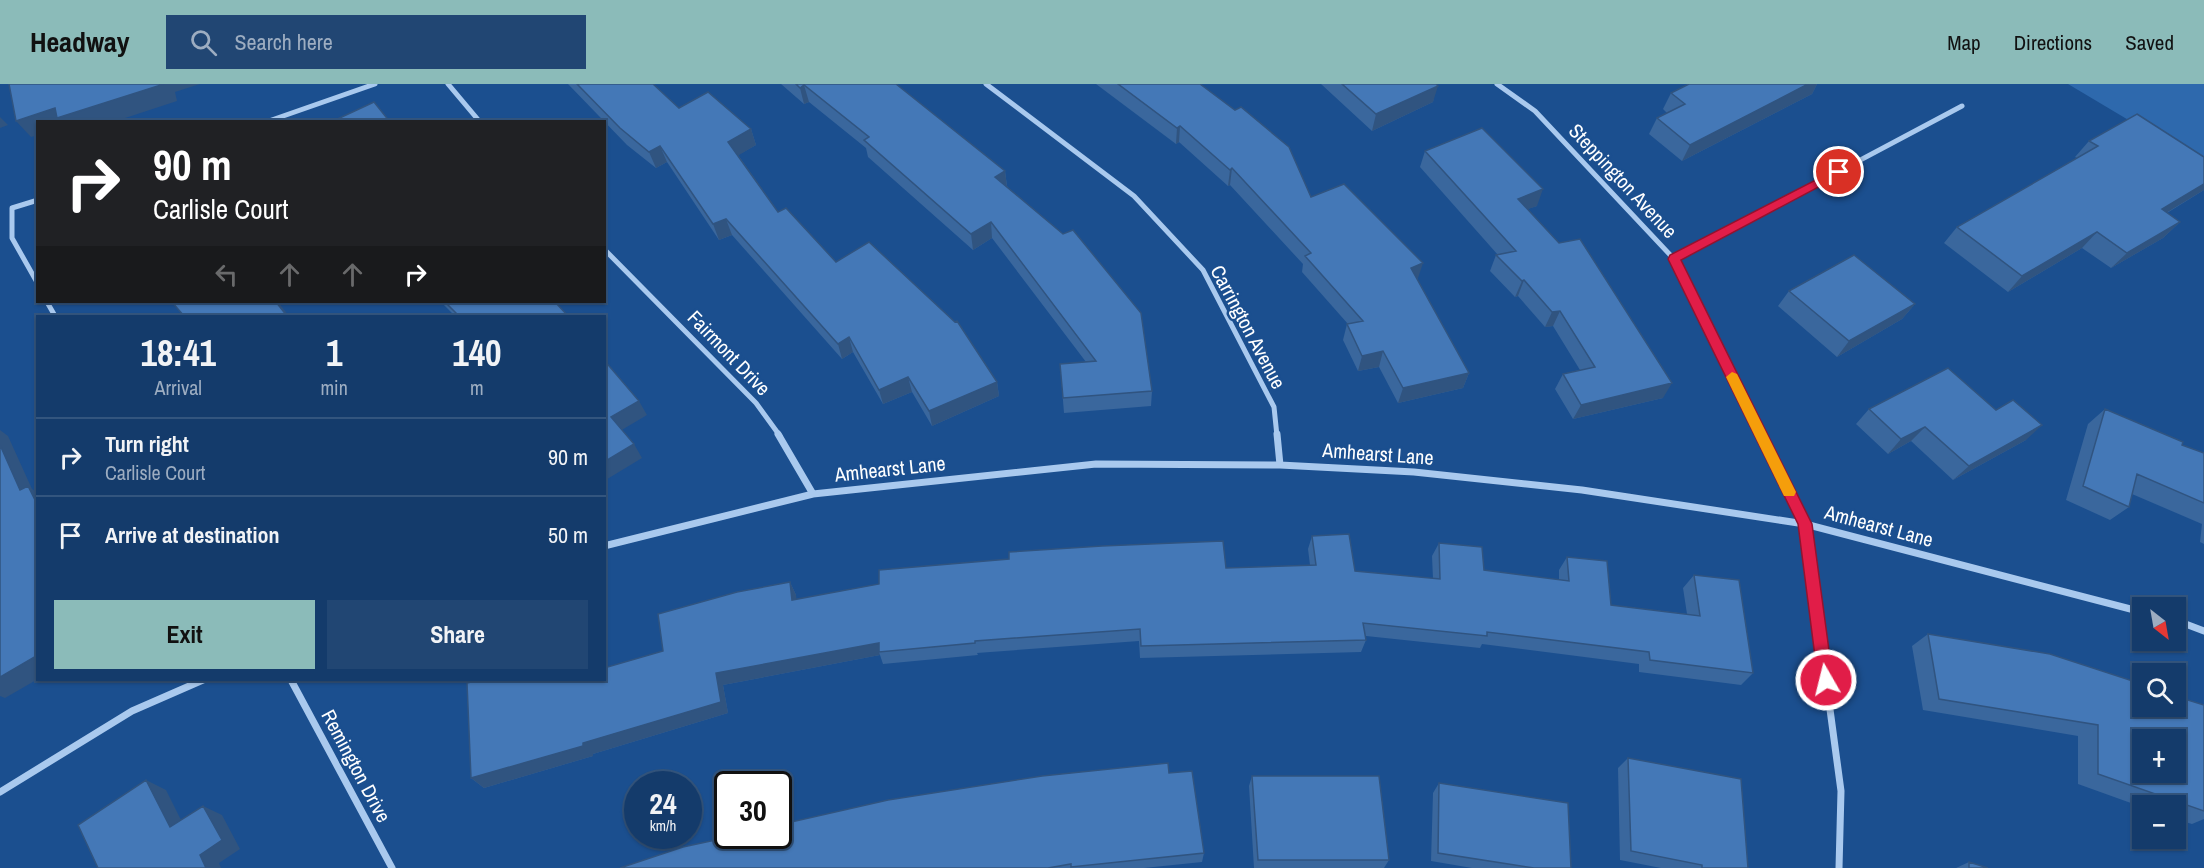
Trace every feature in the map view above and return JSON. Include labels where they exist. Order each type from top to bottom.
[{"type":"street","points":[[272,120],[375,84]]},
{"type":"street","points":[[448,84],[478,120]]},
{"type":"street","name":"Carrington Avenue","points":[[986,84],[1134,196],[1203,270],[1274,407],[1280,465]]},
{"type":"street","name":"Steppington Avenue","points":[[1497,84],[1534,111],[1674,259],[1805,524],[1841,791],[1839,868]]},
{"type":"street","points":[[1674,259],[1962,106]]},
{"type":"street","points":[[36,201],[12,208],[12,238],[36,280]]},
{"type":"street","name":"Fairmont Drive","points":[[606,251],[756,403],[782,439],[813,494]]},
{"type":"street","name":"Amhearst Lane","points":[[606,546],[813,494],[1096,464],[1280,465],[1414,472],[1582,490],[1805,524],[2132,609]]},
{"type":"street","points":[[2186,624],[2204,631]]},
{"type":"street","points":[[0,792],[132,711],[201,681]]},
{"type":"street","name":"Remington Drive","points":[[292,681],[392,868]]},
{"type":"shaded area","points":[[2068,84],[2204,84],[2204,165]]},
{"type":"building","points":[[9,84],[164,84],[57,118],[55,108],[16,121]]},
{"type":"building","points":[[577,84],[653,84],[679,108],[708,92],[751,129],[728,142],[778,212],[786,208],[836,262],[869,242],[955,322],[957,321],[997,382],[929,411],[908,377],[879,390],[849,337],[838,344],[726,219],[713,224],[660,146],[649,152],[620,128]]},
{"type":"building","points":[[796,84],[896,84],[1005,171],[995,177],[1063,234],[1073,230],[1141,313],[1152,391],[1063,398],[1060,364],[1096,361],[991,222],[971,234],[864,140],[869,137],[804,85],[800,88]]},
{"type":"building","points":[[1118,84],[1200,84],[1235,110],[1241,107],[1289,147],[1311,197],[1344,184],[1423,263],[1411,268],[1469,373],[1403,388],[1383,351],[1362,356],[1347,324],[1363,321],[1305,256],[1311,253],[1232,168],[1230,170],[1180,126],[1177,128]]},
{"type":"building","points":[[1342,84],[1436,84],[1438,86],[1376,114]]},
{"type":"building","points":[[1689,84],[1808,84],[1690,145],[1657,118],[1685,104],[1671,93]]},
{"type":"building","points":[[374,102],[388,120],[335,120]]},
{"type":"building","points":[[2137,114],[2204,157],[2204,184],[2162,209],[2180,222],[2127,253],[2097,232],[2022,276],[1957,227],[2098,146],[2089,141]]},
{"type":"building","points":[[1482,128],[1543,189],[1518,199],[1559,243],[1580,239],[1672,383],[1581,405],[1563,374],[1595,367],[1560,311],[1552,312],[1524,280],[1522,281],[1496,255],[1516,251],[1425,151]]},
{"type":"building","points":[[1854,255],[1915,304],[1849,341],[1789,291]]},
{"type":"building","points":[[173,303],[277,303],[286,315],[183,315]]},
{"type":"building","points":[[446,303],[556,303],[567,315],[458,315]]},
{"type":"building","points":[[606,362],[639,401],[611,417],[634,444],[606,461]]},
{"type":"building","points":[[1948,368],[1996,410],[2013,400],[2042,425],[1969,466],[1925,427],[1901,439],[1869,409]]},
{"type":"building","points":[[2105,409],[2204,453],[2204,503],[2137,474],[2129,507],[2083,486]]},
{"type":"building","points":[[0,445],[20,490],[28,486],[36,502],[36,656],[0,677]]},
{"type":"building","points":[[1349,534],[1355,571],[1440,579],[1439,543],[1482,547],[1484,570],[1569,581],[1567,557],[1607,561],[1611,605],[1700,616],[1694,575],[1739,580],[1753,673],[1650,660],[1649,652],[1487,632],[1487,636],[1363,623],[1366,640],[1141,646],[1140,629],[975,641],[975,643],[879,652],[879,643],[716,673],[721,702],[583,743],[583,746],[471,778],[467,683],[475,681],[606,681],[606,667],[663,651],[658,614],[737,592],[790,582],[792,600],[879,584],[879,570],[1009,559],[1009,552],[1223,541],[1226,568],[1316,565],[1312,536]]},
{"type":"building","points":[[1928,634],[2050,654],[2132,681],[2132,717],[2186,717],[2186,699],[2204,705],[2204,811],[2186,805],[2186,795],[2158,795],[2098,774],[2098,725],[1939,699]]},
{"type":"building","points":[[1628,758],[1741,779],[1748,868],[1702,868],[1702,865],[1631,851]]},
{"type":"building","points":[[1168,763],[1169,773],[1192,771],[1204,853],[1048,868],[620,868],[677,849],[702,849],[702,843],[714,840],[714,849],[792,849],[792,822],[888,800],[1042,776]]},
{"type":"building","points":[[1252,776],[1379,776],[1389,860],[1258,860]]},
{"type":"building","points":[[146,780],[170,827],[203,806],[222,840],[200,855],[206,868],[98,868],[78,825]]},
{"type":"building","points":[[1439,783],[1568,803],[1571,868],[1534,868],[1438,853]]},
{"type":"building","points":[[1969,862],[1988,868],[1969,868]]},
{"type":"slow traffic","points":[[1732,377],[1789,492]]},
{"type":"route","points":[[1826,680],[1805,524],[1674,259],[1839,172]]}]
